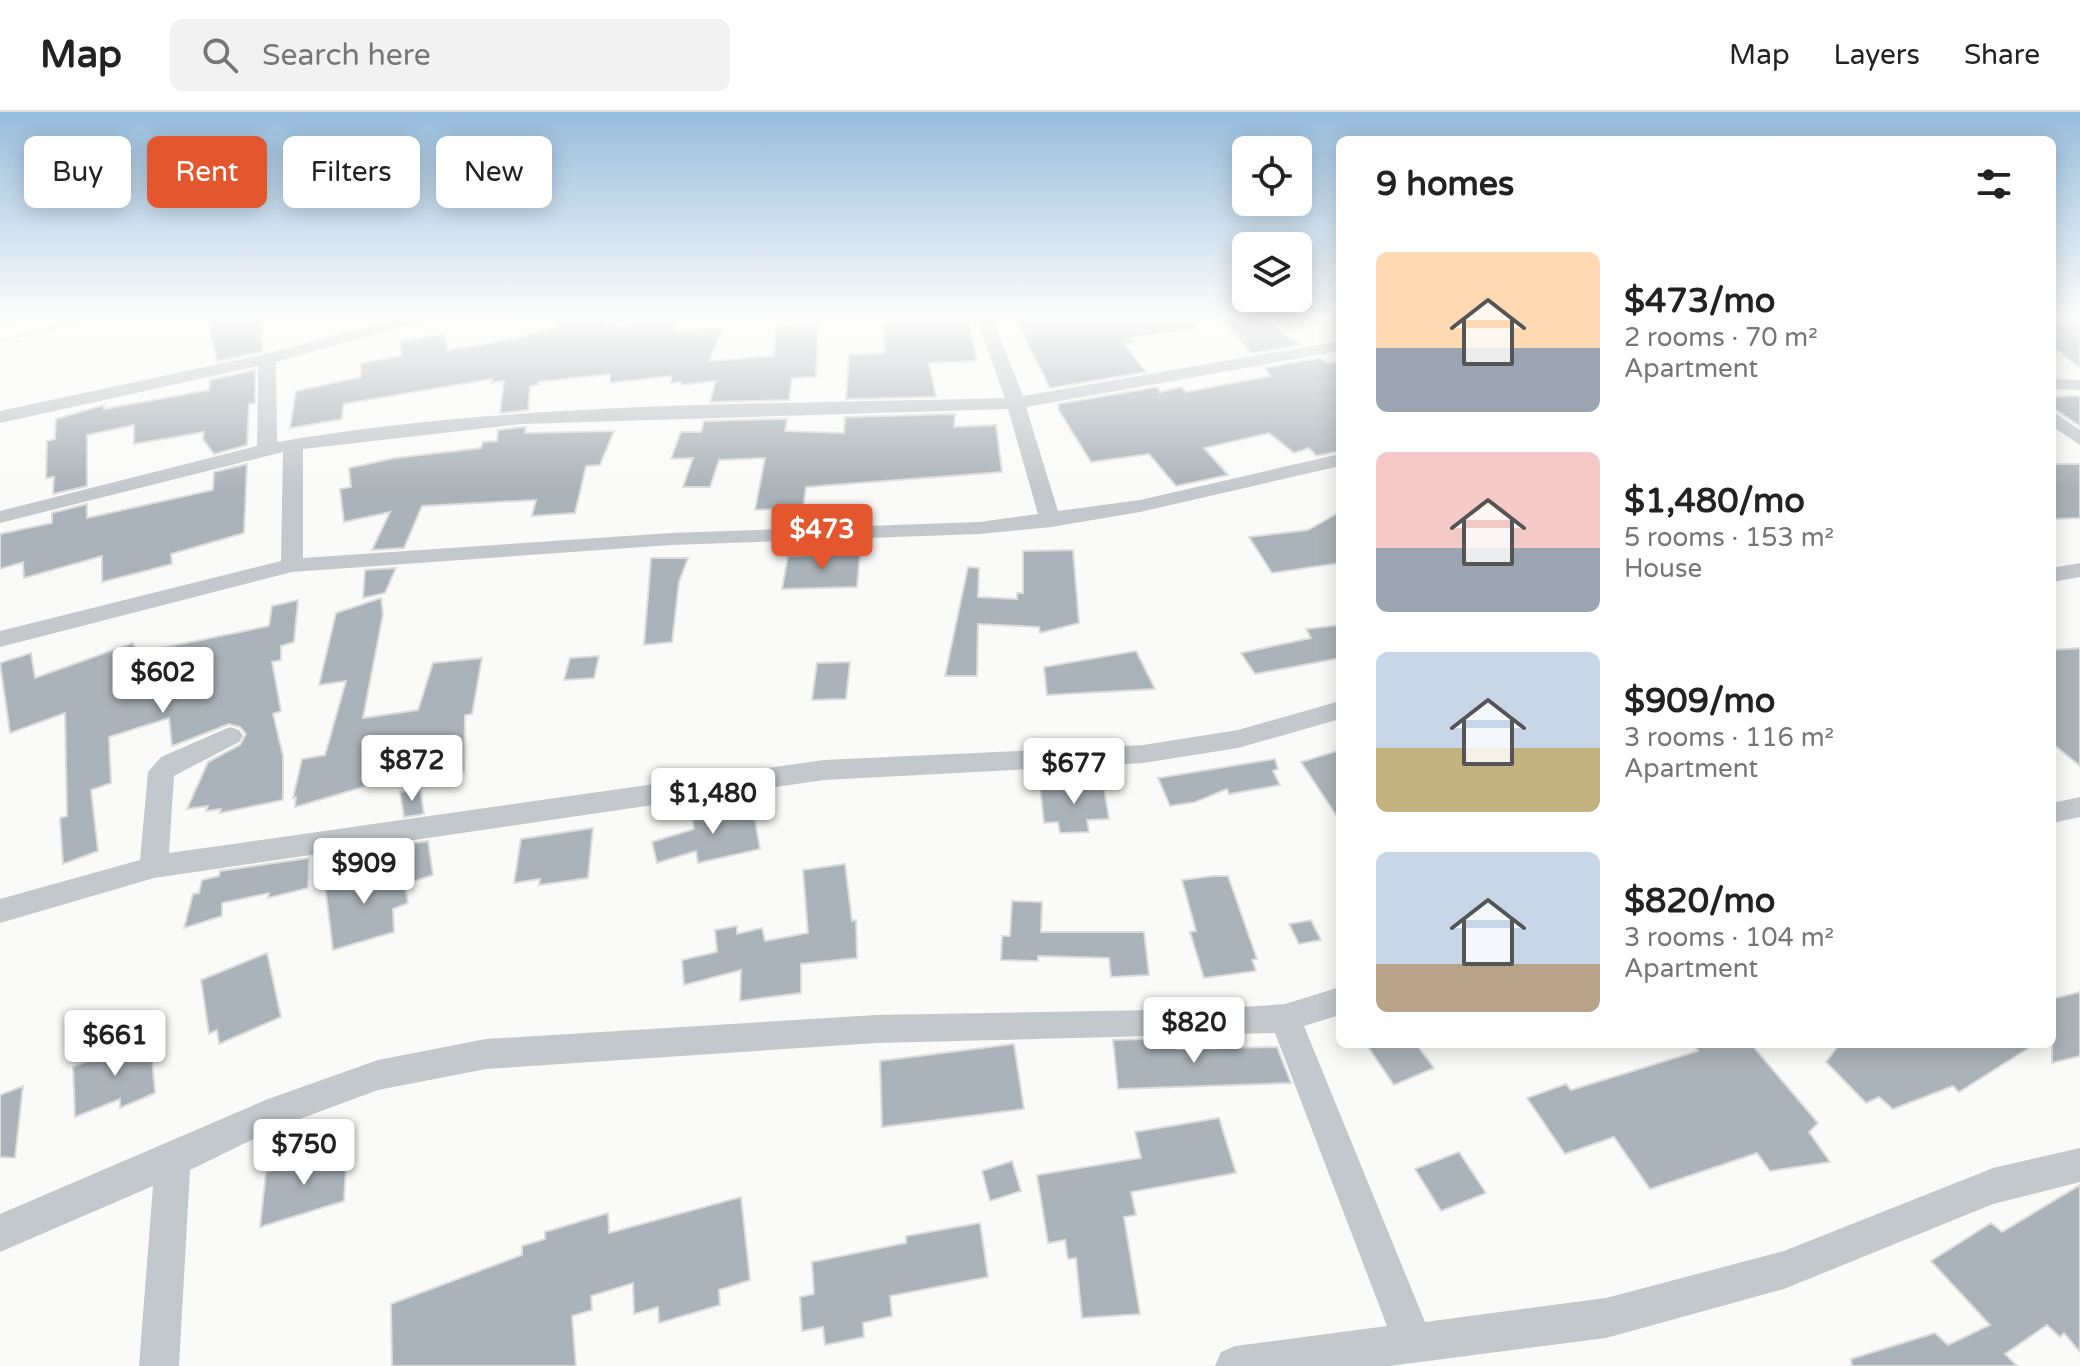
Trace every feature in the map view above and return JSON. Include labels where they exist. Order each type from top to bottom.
[{"type":"street","points":[[0,417],[200,374]]},
{"type":"street","points":[[267,374],[267,449]]},
{"type":"street","points":[[1005,374],[1051,521]]},
{"type":"street","points":[[0,517],[267,449],[472,421],[1016,403],[1184,374]]},
{"type":"street","points":[[2056,384],[2080,385]]},
{"type":"street","points":[[2056,420],[2080,439]]},
{"type":"street","points":[[292,565],[293,444]]},
{"type":"street","points":[[0,639],[292,565],[473,550],[830,532],[979,528],[1051,521],[1140,506],[1336,461]]},
{"type":"street","points":[[2056,574],[2080,570]]},
{"type":"street","points":[[0,911],[154,867],[824,770],[1143,754],[1238,739],[1336,711]]},
{"type":"street","points":[[154,867],[161,772],[170,764],[230,736]]},
{"type":"street","points":[[2056,812],[2080,807]]},
{"type":"street","points":[[0,1233],[173,1160],[268,1115],[378,1075],[486,1054],[876,1029],[1211,1023],[1285,1018],[1336,1002]]},
{"type":"street","points":[[1285,1018],[1413,1342]]},
{"type":"street","points":[[159,1366],[173,1160]]},
{"type":"street","points":[[1235,1366],[1606,1318],[1784,1270],[1993,1186],[2080,1165]]},
{"type":"building","points":[[255,374],[255,403],[249,404],[247,445],[214,454],[203,439],[204,432],[134,444],[134,425],[87,435],[87,486],[53,494],[54,477],[46,478],[47,441],[55,439],[56,419],[104,405],[104,409],[209,390],[210,380]]},
{"type":"building","points":[[361,374],[816,374],[816,377],[792,378],[789,400],[710,402],[716,381],[681,385],[681,382],[671,383],[671,376],[610,383],[610,374],[538,382],[538,385],[530,386],[528,410],[500,413],[504,381],[492,383],[492,379],[343,404],[342,419],[290,428],[296,391],[361,377]]},
{"type":"building","points":[[848,374],[931,374],[936,397],[846,399]]},
{"type":"building","points":[[1043,374],[1137,374],[1050,388]]},
{"type":"building","points":[[1269,374],[1336,374],[1336,452],[1316,456],[1309,448],[1294,453],[1269,433],[1204,448],[1228,475],[1176,486],[1149,454],[1091,462],[1058,409],[1058,404],[1157,387],[1160,392],[1181,387],[1186,392],[1271,376]]},
{"type":"building","points":[[2080,396],[2080,426],[2056,410],[2056,397]]},
{"type":"building","points":[[955,414],[954,427],[996,425],[1002,472],[806,487],[803,508],[755,510],[765,458],[719,460],[710,487],[683,487],[693,458],[671,459],[681,432],[701,432],[704,421],[787,419],[785,431],[844,433],[845,417]]},
{"type":"building","points":[[526,427],[525,433],[614,431],[600,465],[586,466],[575,513],[532,516],[536,500],[422,506],[404,548],[372,550],[390,512],[344,522],[340,489],[351,487],[349,468],[395,458],[481,448],[483,442],[497,441],[498,430]]},
{"type":"building","points":[[247,464],[244,533],[171,554],[172,564],[102,582],[102,556],[24,578],[23,562],[0,569],[0,534],[52,523],[52,513],[87,504],[87,518],[213,490],[214,472]]},
{"type":"building","points":[[2056,464],[2080,464],[2080,518],[2056,519]]},
{"type":"building","points":[[1336,514],[1336,564],[1272,573],[1249,537],[1308,530]]},
{"type":"building","points":[[1073,550],[1079,623],[1040,633],[1039,627],[978,624],[977,676],[945,676],[968,567],[979,568],[978,597],[1017,599],[1017,593],[1023,593],[1023,551]]},
{"type":"building","points":[[860,554],[857,587],[782,589],[788,556]]},
{"type":"building","points":[[651,558],[688,558],[679,582],[672,642],[644,645]]},
{"type":"building","points":[[396,568],[385,593],[363,598],[365,570]]},
{"type":"building","points":[[381,598],[383,614],[363,718],[418,710],[433,663],[482,658],[472,714],[465,715],[464,772],[404,785],[404,775],[295,807],[296,797],[293,798],[302,759],[325,755],[346,681],[319,685],[336,613]]},
{"type":"building","points":[[298,600],[294,642],[281,646],[281,660],[272,662],[281,711],[273,714],[283,756],[283,800],[220,813],[221,809],[206,811],[208,806],[187,809],[208,762],[240,745],[246,734],[240,727],[229,724],[172,746],[169,718],[109,737],[111,783],[91,790],[98,851],[63,864],[60,818],[67,816],[65,713],[10,733],[0,663],[31,653],[35,678],[133,643],[137,653],[269,626],[272,606]]},
{"type":"building","points":[[1336,625],[1336,659],[1255,674],[1241,653],[1311,638],[1306,629]]},
{"type":"building","points":[[2080,648],[2080,766],[2056,746],[2056,650]]},
{"type":"building","points":[[1136,651],[1155,689],[1047,695],[1044,667]]},
{"type":"building","points":[[599,656],[594,678],[564,680],[570,658]]},
{"type":"building","points":[[850,662],[846,699],[812,700],[817,663]]},
{"type":"building","points":[[1336,751],[1336,815],[1301,762]]},
{"type":"building","points":[[1275,759],[1278,769],[1273,771],[1280,785],[1229,794],[1227,789],[1195,802],[1170,806],[1158,778]]},
{"type":"building","points":[[1103,782],[1109,819],[1087,820],[1089,832],[1060,833],[1058,822],[1044,823],[1040,786]]},
{"type":"building","points":[[420,789],[424,814],[404,817],[400,792]]},
{"type":"building","points":[[743,804],[744,811],[753,808],[760,849],[698,863],[696,851],[657,863],[652,842],[694,829],[692,815]]},
{"type":"building","points":[[593,828],[588,878],[539,885],[540,879],[514,883],[521,839]]},
{"type":"building","points":[[428,841],[433,875],[412,882],[407,844]]},
{"type":"building","points":[[309,858],[308,888],[268,898],[269,893],[222,903],[222,916],[184,928],[193,894],[199,893],[202,880],[219,876],[220,871]]},
{"type":"building","points":[[845,864],[852,921],[856,920],[857,958],[801,964],[801,993],[740,1001],[741,970],[684,985],[682,960],[717,952],[715,930],[737,926],[737,934],[762,928],[765,941],[808,933],[803,870]]},
{"type":"building","points":[[401,865],[408,903],[393,909],[394,932],[333,950],[325,885],[368,870],[369,876]]},
{"type":"building","points":[[1228,876],[1257,959],[1252,960],[1256,971],[1204,978],[1190,932],[1196,931],[1182,880]]},
{"type":"building","points":[[1012,901],[1042,902],[1041,932],[1144,932],[1149,975],[1111,977],[1109,958],[1038,956],[1038,961],[1001,960],[1002,936],[1010,936]]},
{"type":"building","points":[[1311,920],[1321,940],[1299,944],[1289,924]]},
{"type":"building","points":[[267,953],[281,1017],[219,1044],[217,1030],[209,1034],[201,980]]},
{"type":"building","points":[[2080,992],[2080,1056],[2052,1063],[2052,1048],[2056,1048],[2056,998]]},
{"type":"building","points":[[150,1035],[155,1093],[120,1108],[120,1099],[75,1117],[73,1067]]},
{"type":"building","points":[[1177,1038],[1178,1049],[1277,1047],[1291,1083],[1118,1089],[1113,1040]]},
{"type":"building","points":[[1014,1044],[1024,1109],[882,1127],[880,1061]]},
{"type":"building","points":[[1369,1048],[1419,1048],[1434,1068],[1394,1085]]},
{"type":"building","points":[[1696,1048],[1754,1048],[1818,1123],[1809,1132],[1830,1162],[1770,1171],[1757,1153],[1650,1189],[1614,1137],[1565,1154],[1527,1098],[1566,1084],[1571,1090],[1698,1051]]},
{"type":"building","points":[[1837,1048],[2029,1048],[1959,1092],[1953,1086],[1893,1109],[1879,1097],[1866,1103],[1826,1062]]},
{"type":"building","points":[[23,1086],[15,1158],[0,1157],[0,1095]]},
{"type":"building","points":[[1219,1118],[1236,1173],[1131,1192],[1136,1215],[1124,1217],[1140,1314],[1082,1318],[1076,1258],[1068,1259],[1065,1240],[1048,1243],[1037,1175],[1141,1158],[1135,1132]]},
{"type":"building","points":[[347,1147],[344,1201],[260,1227],[266,1172]]},
{"type":"building","points":[[1459,1152],[1486,1193],[1441,1211],[1415,1169]]},
{"type":"building","points":[[1012,1161],[1021,1191],[990,1201],[982,1171]]},
{"type":"building","points":[[2080,1185],[2080,1352],[2064,1333],[2060,1337],[2047,1325],[2005,1354],[2017,1366],[1852,1366],[1851,1359],[1935,1333],[1948,1345],[1990,1325],[1931,1261],[1991,1223],[2002,1232]]},
{"type":"building","points":[[741,1197],[750,1280],[719,1290],[720,1305],[659,1323],[658,1307],[634,1314],[633,1283],[591,1296],[592,1310],[572,1316],[576,1366],[392,1366],[391,1304],[522,1255],[522,1246],[545,1239],[545,1232],[608,1213],[609,1233]]},
{"type":"building","points":[[980,1223],[988,1277],[890,1296],[892,1316],[863,1323],[864,1337],[825,1345],[823,1327],[802,1331],[800,1297],[814,1294],[812,1262],[906,1243],[906,1236]]}]
